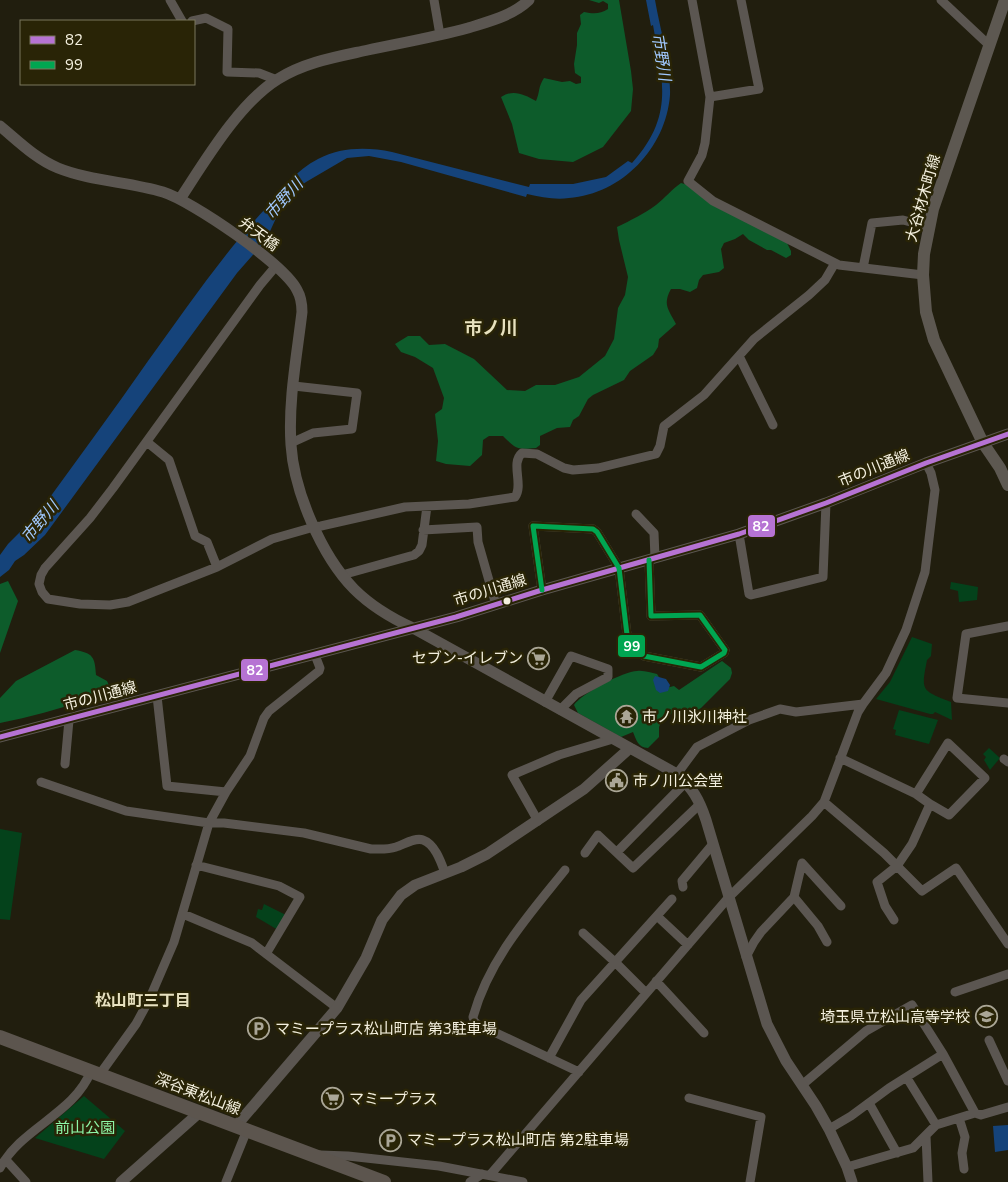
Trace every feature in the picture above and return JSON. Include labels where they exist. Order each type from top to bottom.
[{"type":"main road","name":"大谷材木町線","points":[[1005,0],[928,227],[923,275],[926,312],[934,340],[983,443],[1000,468],[1008,485]]},
{"type":"main road","name":"深谷東松山線","points":[[0,1037],[384,1182]]},
{"type":"street","points":[[170,0],[181,20]]},
{"type":"street","points":[[434,0],[440,35]]},
{"type":"street","points":[[180,199],[250,101],[276,80],[293,70],[322,60],[440,35],[505,16],[520,8],[529,0]]},
{"type":"street","points":[[693,0],[710,97],[706,143],[702,155],[688,180],[713,201],[835,263],[923,275]]},
{"type":"street","points":[[710,97],[760,89],[741,0]]},
{"type":"street","points":[[940,0],[990,46]]},
{"type":"street","points":[[195,20],[206,18],[228,29],[227,72],[258,73],[276,80]]},
{"type":"street","name":"弁天橋","points":[[0,126],[34,154],[59,169],[163,192],[180,199],[224,226],[290,279],[297,289],[301,300],[302,312],[291,418],[291,443],[297,481],[303,500],[330,558],[355,590],[384,614],[413,628],[677,774],[686,782],[696,794],[700,804],[769,1030],[786,1061],[829,1129],[852,1182]]},
{"type":"street","points":[[863,268],[872,223],[903,220],[928,227]]},
{"type":"street","points":[[276,266],[260,285],[90,518],[45,568],[39,584],[42,592],[48,598],[80,604],[119,604],[140,598],[217,567],[272,539],[314,527],[405,507],[469,504],[515,497],[518,492],[517,459],[522,453],[537,454],[564,468],[573,470],[598,468],[656,454],[660,446],[664,426],[704,395],[754,339],[810,296],[825,280],[835,263]]},
{"type":"street","points":[[739,356],[773,425]]},
{"type":"street","points":[[291,443],[313,433],[352,429],[357,394],[294,386]]},
{"type":"street","name":"市の川通線","points":[[0,737],[315,655],[739,534],[1008,434]]},
{"type":"street","points":[[147,442],[169,460],[195,536],[207,542],[217,567]]},
{"type":"street","points":[[470,1182],[486,1175],[579,1072],[729,897],[800,830],[824,802],[863,704],[886,673],[906,630],[925,572],[935,490],[931,473],[926,463]]},
{"type":"street","points":[[739,534],[749,594],[823,577],[826,503]]},
{"type":"street","points":[[342,575],[414,555],[422,545],[427,506]]},
{"type":"street","points":[[542,590],[533,526],[594,528],[619,568],[628,643],[644,656],[702,667],[724,653],[725,650],[700,616],[651,616],[654,532],[636,514]]},
{"type":"street","points":[[424,530],[477,527],[478,542],[496,604]]},
{"type":"street","points":[[1008,626],[966,634],[957,698],[1008,703]]},
{"type":"street","points":[[0,1168],[18,1143],[42,1127],[77,1094],[136,1024],[149,1000],[174,942],[209,823],[226,792],[250,756],[264,718],[269,711],[319,671],[320,668],[315,655]]},
{"type":"street","points":[[545,702],[571,656],[608,669],[608,677],[576,694],[560,710]]},
{"type":"street","points":[[157,696],[167,786],[226,792]]},
{"type":"street","points":[[677,774],[697,747],[749,720],[780,709],[796,712],[863,704]]},
{"type":"street","points":[[65,764],[69,720]]},
{"type":"street","points":[[538,820],[512,775],[558,755],[612,739]]},
{"type":"street","points":[[840,758],[916,794],[949,814],[985,778],[948,743],[916,794]]},
{"type":"street","points":[[226,1182],[242,1128],[338,1008],[353,983],[382,920],[401,895],[415,885],[461,867],[487,854],[584,789],[630,748]]},
{"type":"street","points":[[41,782],[126,811],[209,823],[224,823],[304,833],[351,845],[382,850],[423,840],[436,853],[445,873]]},
{"type":"street","points":[[617,852],[686,782]]},
{"type":"street","points":[[824,802],[884,853],[922,892],[956,868],[1008,944]]},
{"type":"street","points":[[585,852],[598,835],[633,868],[700,804]]},
{"type":"street","points":[[894,920],[885,906],[877,882],[897,866],[912,844],[930,804]]},
{"type":"street","points":[[683,887],[682,880],[713,844]]},
{"type":"street","points":[[746,957],[761,932],[794,898],[802,863],[841,906]]},
{"type":"street","points":[[196,865],[279,886],[300,897],[266,954]]},
{"type":"street","points":[[565,870],[497,959],[473,1017],[477,1024],[579,1072]]},
{"type":"street","points":[[794,898],[818,926],[827,942]]},
{"type":"street","points":[[549,1058],[581,1000],[672,899]]},
{"type":"street","points":[[182,914],[252,943],[338,1008]]},
{"type":"street","points":[[657,916],[688,945]]},
{"type":"street","points":[[583,933],[616,962],[646,993]]},
{"type":"street","points":[[955,992],[1008,974]]},
{"type":"street","points":[[656,981],[704,1033]]},
{"type":"street","points":[[802,1085],[866,1031],[912,1005],[943,1054],[975,1113]]},
{"type":"street","points":[[989,1040],[1008,1081]]},
{"type":"street","points":[[829,1129],[943,1054]]},
{"type":"street","points":[[907,1078],[936,1125]]},
{"type":"street","points":[[689,1098],[761,1117],[750,1182]]},
{"type":"street","points":[[869,1103],[897,1153]]},
{"type":"street","points":[[847,1167],[913,1148],[936,1125],[975,1113],[981,1115],[1008,1107]]},
{"type":"street","points":[[121,1182],[200,1112]]},
{"type":"street","points":[[959,1118],[965,1137],[962,1153],[964,1168]]},
{"type":"street","points":[[926,1136],[928,1182]]},
{"type":"street","points":[[312,1156],[348,1156],[439,1166],[523,1182]]},
{"type":"street","points":[[6,1160],[26,1182]]},
{"type":"green space","points":[[589,0],[619,0],[633,89],[631,111],[603,147],[573,162],[539,159],[519,153],[512,124],[501,97],[510,93],[518,93],[536,101],[544,78],[562,82],[570,81],[576,84],[581,83],[581,77],[575,73],[574,64],[577,33],[581,24],[580,15],[584,12],[597,13],[608,9],[608,4],[603,1],[599,3]]},
{"type":"green space","points":[[681,183],[688,185],[786,241],[791,255],[786,258],[771,250],[767,250],[749,240],[743,234],[724,243],[721,249],[724,268],[719,272],[703,275],[699,280],[697,288],[690,292],[671,289],[667,303],[676,324],[659,339],[658,347],[653,355],[630,371],[624,380],[588,399],[579,416],[573,420],[570,427],[557,428],[540,436],[540,445],[536,448],[521,449],[511,444],[503,436],[489,436],[483,440],[482,455],[470,466],[446,464],[436,461],[438,441],[435,414],[442,409],[444,398],[433,368],[415,357],[401,352],[395,344],[408,336],[420,336],[429,345],[445,344],[474,359],[507,390],[525,391],[536,385],[555,385],[579,377],[605,356],[614,339],[618,308],[625,295],[628,277],[617,227],[651,208]]},
{"type":"green space","points":[[8,581],[18,601],[0,653],[0,584]]},
{"type":"green space","points":[[951,582],[978,587],[977,600],[959,602],[958,591],[950,589]]},
{"type":"green space","points":[[912,637],[932,644],[931,656],[927,660],[924,684],[929,692],[951,702],[952,720],[935,712],[930,714],[876,699],[890,682]]},
{"type":"green space","points":[[75,650],[89,654],[92,657],[96,675],[107,681],[111,690],[108,693],[100,697],[0,723],[0,698],[16,681]]},
{"type":"green space","points":[[722,661],[731,668],[730,679],[701,708],[687,716],[673,710],[671,714],[663,718],[659,727],[659,737],[648,748],[640,745],[633,732],[621,737],[578,713],[574,705],[578,700],[603,684],[637,671],[657,674],[666,688],[674,686],[679,690]]},
{"type":"green space","points":[[899,710],[938,720],[929,744],[895,735],[896,730],[893,729]]},
{"type":"green space","points":[[989,748],[1000,758],[990,770],[984,760],[986,757],[983,754]]},
{"type":"green space","points":[[0,829],[22,833],[10,920],[0,919]]},
{"type":"green space","points":[[264,904],[286,915],[278,930],[256,917],[258,909],[262,910]]},
{"type":"green space","name":"前山公園","points":[[84,1096],[125,1131],[104,1159],[35,1138]]},
{"type":"water","name":"市野川","points":[[646,0],[655,0],[667,60],[670,95],[667,114],[660,133],[638,165],[623,178],[607,188],[588,195],[564,199],[527,194],[526,197],[401,162],[369,156],[347,158],[306,182],[295,190],[277,216],[266,240],[237,273],[45,535],[0,577],[0,555],[8,544],[37,515],[234,244],[290,181],[310,164],[336,152],[354,149],[373,149],[392,152],[529,187],[530,184],[573,184],[606,177],[628,161],[632,163],[654,130],[660,114],[662,98],[660,64]]},
{"type":"water","points":[[655,676],[666,679],[670,685],[668,691],[660,693],[656,690],[653,680]]},
{"type":"water","points":[[1008,1125],[1008,1150],[995,1152],[993,1126]]},
{"type":"transit line","name":"82","points":[[0,737],[456,617],[542,590],[739,534],[1008,434]]},
{"type":"transit line","name":"99","points":[[542,590],[533,526],[593,529],[597,532],[619,568],[628,643],[644,656],[701,667],[724,653],[725,650],[700,615],[651,616],[649,560]]},
{"type":"place","name":"セブン-イレブン","points":[[539,658]]},
{"type":"place","name":"市ノ川氷川神社","points":[[626,717]]},
{"type":"place","name":"市ノ川公会堂","points":[[617,781]]},
{"type":"place","name":"埼玉県立松山高等学校","points":[[986,1017]]},
{"type":"place","name":"マミープラス松山町店 第3駐車場","points":[[259,1029]]},
{"type":"place","name":"マミープラス","points":[[333,1099]]},
{"type":"place","name":"マミープラス松山町店 第2駐車場","points":[[391,1140]]},
{"type":"district","name":"市ノ川","points":[[491,328]]},
{"type":"district","name":"松山町三丁目","points":[[143,1001]]}]
